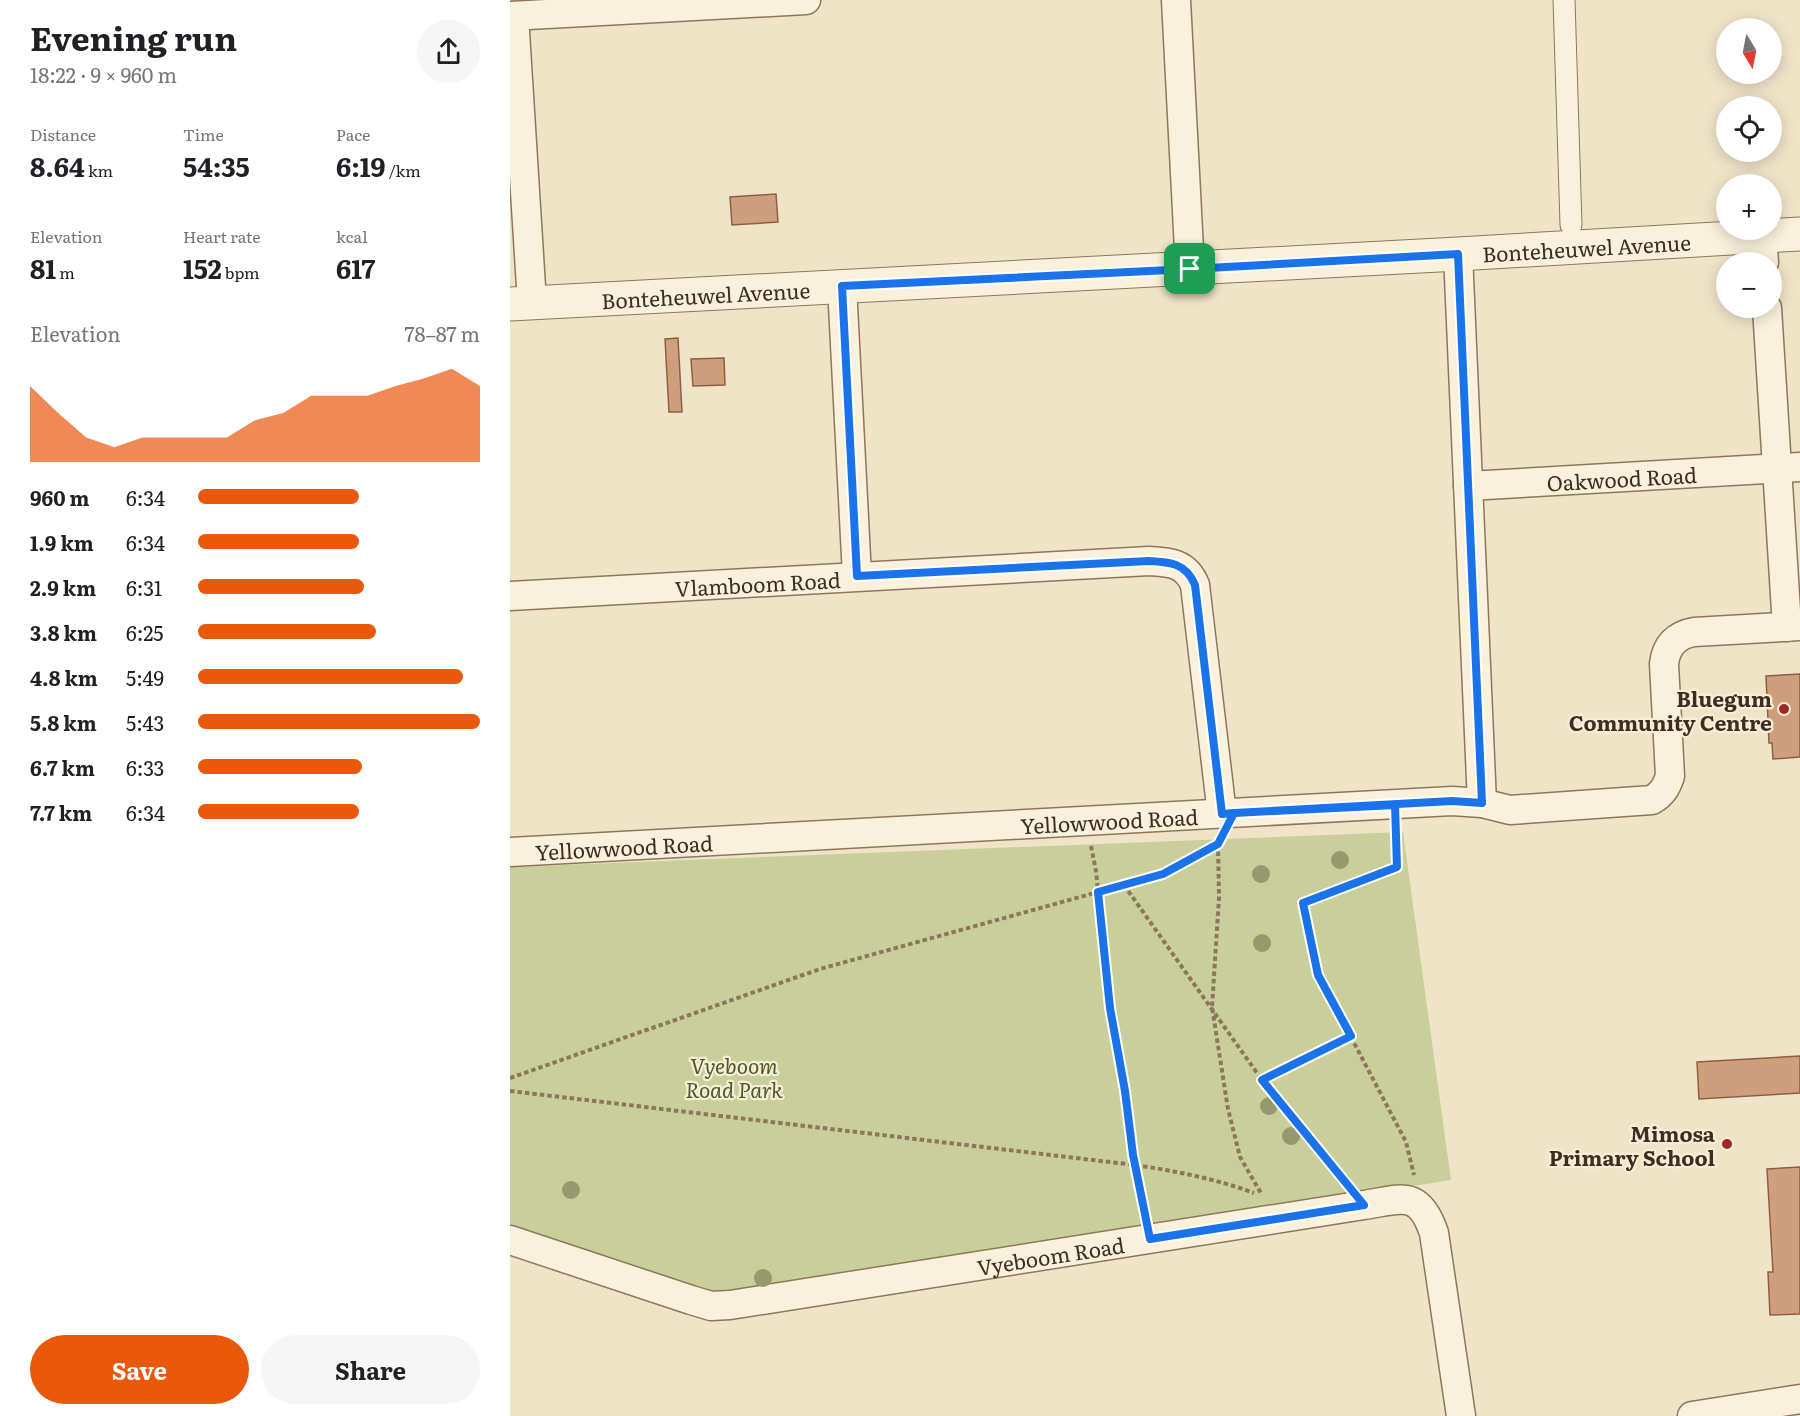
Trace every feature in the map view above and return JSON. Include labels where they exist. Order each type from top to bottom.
[{"type":"street","points":[[521,304],[512,16],[650,4],[806,0]]},
{"type":"street","points":[[1176,0],[1190,269]]},
{"type":"street","points":[[1564,0],[1571,225]]},
{"type":"street","name":"Bonteheuwel Avenue","points":[[521,304],[1458,254],[1763,249],[1800,234]]},
{"type":"street","points":[[1458,254],[1482,803]]},
{"type":"street","points":[[842,286],[857,576]]},
{"type":"street","points":[[1768,318],[1788,467],[1793,626]]},
{"type":"street","name":"Oakwood Road","points":[[1468,486],[1788,467]]},
{"type":"street","name":"Vlamboom Road","points":[[510,596],[857,576],[1149,561],[1171,562],[1186,569],[1195,585],[1228,814]]},
{"type":"street","name":"Yellowwood Road","points":[[510,852],[1452,801],[1482,803],[1510,810],[1652,800],[1667,787],[1670,777],[1664,664],[1668,648],[1680,636],[1694,632],[1793,626]]},
{"type":"street","name":"Vyeboom Road","points":[[510,1240],[711,1306],[751,1303],[1400,1199],[1413,1201],[1422,1207],[1434,1233],[1461,1416]]},
{"type":"street","points":[[1692,1416],[1800,1399]]},
{"type":"path","points":[[1395,805],[1397,867],[1303,903],[1318,975],[1406,1142]]},
{"type":"path","points":[[510,1091],[1135,1165],[1226,1183],[1263,1197],[1240,1157],[1228,1109],[1212,1007],[1219,898],[1218,844],[1228,814]]},
{"type":"path","points":[[1088,821],[1110,1008],[1135,1165],[1150,1239]]},
{"type":"path","points":[[510,1078],[820,969],[1163,874],[1218,844]]},
{"type":"path","points":[[1124,885],[1262,1080],[1364,1205]]},
{"type":"path","points":[[1262,1080],[1351,1036]]},
{"type":"green space","name":"Vyeboom Road Park","points":[[1403,832],[1451,1180],[725,1297],[510,1231],[510,867]]},
{"type":"building","points":[[776,194],[778,222],[732,225],[730,197]]},
{"type":"building","points":[[678,338],[682,412],[669,412],[665,339]]},
{"type":"building","points":[[724,358],[725,385],[693,386],[691,359]]},
{"type":"building","name":"Bluegum Community Centre","points":[[1800,674],[1800,757],[1773,759],[1772,743],[1769,743],[1766,676]]},
{"type":"building","points":[[1800,1056],[1800,1093],[1699,1099],[1697,1062]]},
{"type":"building","points":[[1800,1167],[1800,1314],[1770,1315],[1768,1272],[1773,1272],[1767,1169]]},
{"type":"place","name":"Bluegum Community Centre","points":[[1784,709]]},
{"type":"place","name":"Mimosa Primary School","points":[[1727,1144]]},
{"type":"route","points":[[1190,269],[842,286],[857,576],[1149,561],[1171,562],[1186,569],[1195,585],[1222,814],[1234,813],[1395,805],[1397,867],[1303,903],[1318,975],[1351,1036],[1262,1080],[1364,1205],[1150,1239],[1133,1155],[1125,1091],[1110,1008],[1098,892],[1163,874],[1218,844],[1234,813],[1452,801],[1482,803],[1458,254],[1190,269]]}]
